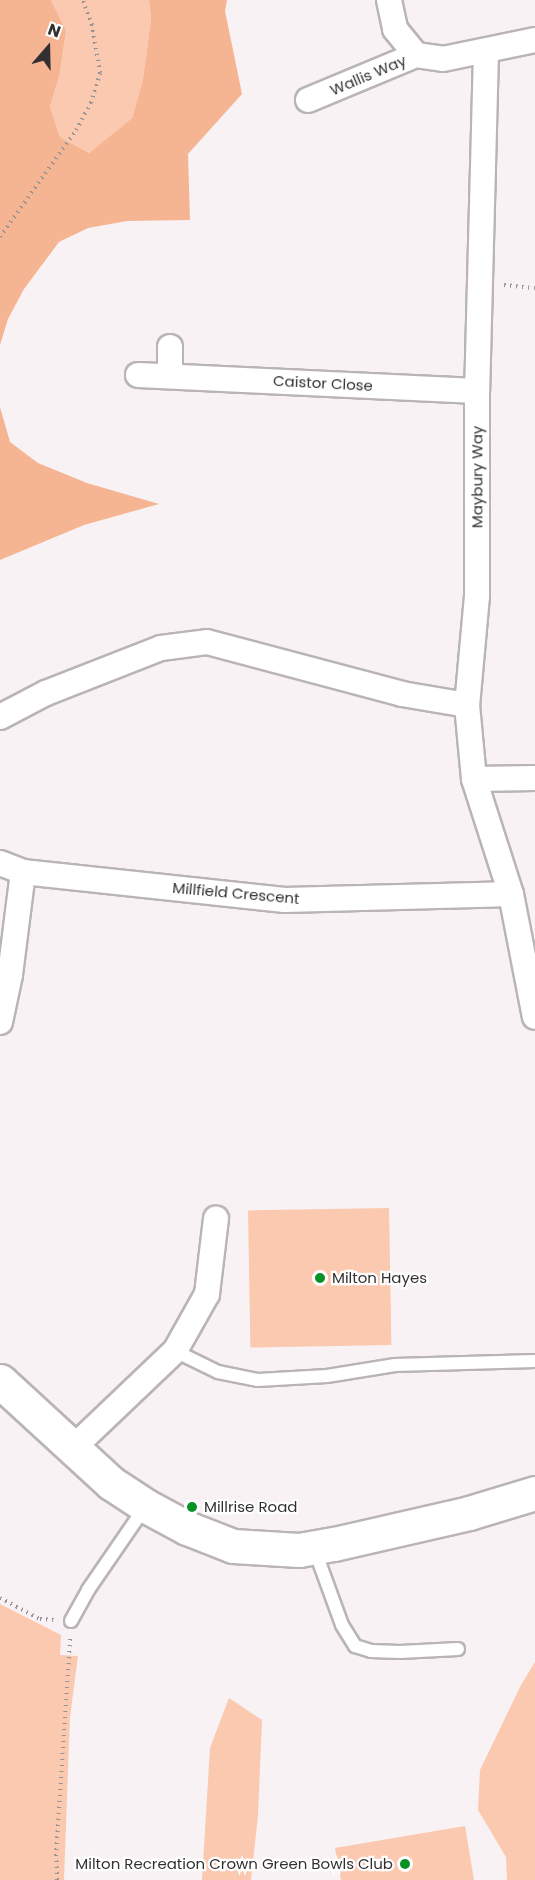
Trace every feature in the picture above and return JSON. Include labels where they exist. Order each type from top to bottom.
[{"type":"street","points":[[389,0],[395,29],[416,55]]},
{"type":"street","name":"Wallis Way","points":[[308,100],[416,55],[443,59],[486,52],[535,39]]},
{"type":"street","name":"Maybury Way","points":[[486,52],[477,391],[477,596],[467,705],[474,779],[512,894],[535,1017]]},
{"type":"street","points":[[170,347],[170,375]]},
{"type":"street","name":"Caistor Close","points":[[138,375],[477,391]]},
{"type":"street","points":[[0,717],[46,693],[161,648],[207,642],[402,694],[467,705]]},
{"type":"street","points":[[474,779],[535,778]]},
{"type":"street","name":"Millfield Crescent","points":[[0,863],[23,872],[285,900],[512,894]]},
{"type":"street","points":[[0,1022],[10,975],[23,872]]},
{"type":"street","points":[[73,1448],[175,1351],[207,1294],[216,1219]]},
{"type":"street","points":[[0,1381],[111,1483],[146,1506],[188,1528],[232,1546],[273,1549],[314,1547],[469,1513],[535,1493]]},
{"type":"lane","points":[[175,1351],[218,1372],[258,1380],[327,1376],[395,1365],[535,1361]]},
{"type":"lane","points":[[70,1621],[88,1590],[146,1506]]},
{"type":"lane","points":[[314,1547],[342,1625],[355,1646],[371,1651],[400,1652],[458,1649]]},
{"type":"path","points":[[0,237],[76,130],[91,103],[100,73],[92,25],[83,0]]},
{"type":"path","points":[[0,1598],[40,1619],[70,1621],[56,1856],[57,1880]]},
{"type":"shaded area","points":[[0,0],[51,0],[66,31],[60,73],[50,107],[60,137],[89,153],[132,118],[143,79],[151,19],[149,0],[227,0],[225,11],[242,94],[188,154],[190,220],[127,221],[88,228],[59,242],[24,289],[8,319],[0,345]]},
{"type":"shaded area","points":[[51,0],[149,0],[151,19],[143,79],[132,118],[89,153],[60,137],[50,107],[60,73],[66,32]]},
{"type":"shaded area","points":[[0,407],[10,442],[38,463],[87,483],[159,504],[84,525],[0,560]]},
{"type":"shaded area","name":"Milton Hayes","points":[[389,1208],[391,1345],[250,1347],[248,1210]]},
{"type":"shaded area","points":[[0,1604],[61,1635],[60,1655],[78,1656],[70,1717],[64,1880],[0,1880]]},
{"type":"shaded area","points":[[535,1662],[535,1880],[507,1880],[506,1857],[478,1810],[480,1770],[521,1685]]},
{"type":"shaded area","points":[[229,1698],[262,1720],[258,1815],[251,1880],[202,1880],[210,1748]]},
{"type":"shaded area","name":"Milton Recreation Crown Green Bowls Club","points":[[465,1826],[474,1880],[341,1880],[335,1848]]},
{"type":"place","name":"Milton Hayes","points":[[320,1278]]},
{"type":"place","name":"Millrise Road","points":[[192,1507]]},
{"type":"place","name":"Milton Recreation Crown Green Bowls Club","points":[[405,1864]]}]
